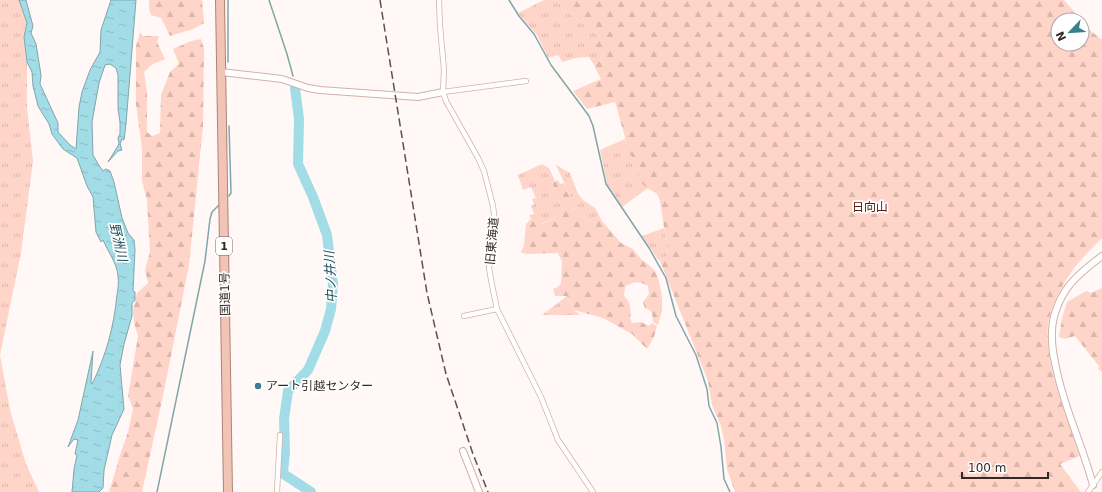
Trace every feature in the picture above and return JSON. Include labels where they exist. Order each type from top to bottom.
[{"type":"highway","name":"国道1号","points":[[220,0],[228,492]]},
{"type":"street","name":"旧東海道","points":[[439,0],[444,70],[443,92],[446,101],[481,164],[495,215],[489,268],[492,290],[497,308],[541,397],[558,440],[593,492]]},
{"type":"street","points":[[221,72],[282,79],[308,88],[320,90],[418,97],[443,92],[526,81]]},
{"type":"street","points":[[1093,485],[1060,387],[1053,353],[1052,332],[1054,318],[1060,301],[1068,287],[1088,267],[1102,256]]},
{"type":"street","points":[[464,316],[497,308]]},
{"type":"street","points":[[277,492],[280,435]]},
{"type":"street","points":[[463,451],[479,492]]},
{"type":"street","points":[[1088,492],[1102,472]]},
{"type":"green space","points":[[0,0],[19,0],[27,23],[24,37],[27,62],[27,107],[33,161],[21,253],[0,355]]},
{"type":"green space","points":[[149,0],[202,0],[204,23],[193,29],[170,36],[161,18],[151,15]]},
{"type":"green space","points":[[544,0],[554,0],[559,2],[566,11],[597,34],[603,57],[594,65],[589,57],[576,58],[562,62],[558,55],[548,58],[537,35],[518,13]]},
{"type":"green space","name":"日向山","points":[[554,0],[1064,0],[1074,12],[1050,12],[1050,52],[1090,52],[1090,30],[1102,40],[1102,238],[1078,263],[1064,284],[1052,309],[1048,331],[1048,348],[1051,367],[1062,405],[1080,456],[1060,464],[1081,492],[735,492],[727,469],[721,426],[712,405],[708,381],[660,261],[668,254],[660,201],[656,193],[647,188],[640,179],[638,169],[640,162],[630,155],[615,102],[587,109],[573,91],[601,79],[594,65],[603,57],[595,47],[597,34],[566,11],[559,2]]},
{"type":"green space","points":[[140,32],[143,36],[159,36],[157,42],[165,59],[153,64],[144,72],[147,92],[147,132],[152,136],[160,133],[161,95],[170,72],[179,64],[173,49],[191,41],[201,39],[204,49],[203,126],[189,265],[142,492],[109,492],[128,432],[133,409],[128,396],[138,336],[134,323],[133,310],[137,293],[148,283],[145,270],[150,252],[147,200],[142,181],[142,149],[136,104],[136,46]]},
{"type":"green space","points":[[625,139],[627,147],[640,162],[642,183],[648,188],[622,207],[607,184],[600,150]]},
{"type":"green space","points":[[542,164],[549,168],[555,181],[552,183],[563,209],[556,217],[541,224],[531,219],[529,215],[534,214],[531,206],[534,204],[532,199],[536,198],[531,187],[523,190],[518,175]]},
{"type":"green space","points":[[556,165],[570,173],[578,194],[583,200],[595,208],[602,221],[589,222],[571,207],[571,198]]},
{"type":"green space","points":[[558,180],[560,184],[564,183],[571,198],[571,207],[589,221],[602,221],[621,243],[633,249],[641,259],[655,271],[662,296],[662,310],[658,325],[653,322],[652,313],[648,309],[645,309],[643,302],[649,294],[648,286],[636,282],[631,284],[625,287],[624,296],[630,306],[630,318],[632,323],[641,322],[649,326],[652,323],[657,326],[654,337],[647,349],[632,334],[603,318],[574,310],[567,296],[555,296],[553,289],[558,287],[561,283],[562,262],[558,253],[526,254],[521,252],[524,245],[526,224],[531,219],[542,224],[556,217],[563,209],[552,183]]},
{"type":"green space","points":[[664,228],[668,254],[660,261],[642,236]]},
{"type":"green space","points":[[1102,288],[1102,372],[1098,369],[1099,366],[1075,336],[1065,339],[1059,337],[1062,318],[1067,302],[1086,291],[1091,293]]},
{"type":"green space","points":[[567,296],[574,310],[580,315],[542,315]]},
{"type":"green space","points":[[0,355],[10,410],[26,464],[39,492],[0,492]]},
{"type":"water","name":"野洲川","points":[[19,0],[26,0],[33,26],[31,33],[36,44],[41,75],[40,84],[58,123],[58,132],[70,145],[76,149],[79,107],[82,92],[90,70],[100,52],[101,30],[111,0],[136,0],[124,140],[122,139],[120,144],[122,150],[118,151],[108,162],[119,144],[118,138],[120,134],[118,75],[116,68],[110,64],[105,65],[99,83],[92,122],[93,155],[103,171],[106,169],[110,171],[122,218],[128,233],[134,240],[135,250],[133,291],[135,292],[135,300],[132,303],[132,316],[120,365],[124,409],[112,435],[104,470],[103,488],[99,492],[72,492],[77,455],[75,454],[78,440],[74,439],[68,447],[78,420],[93,351],[92,384],[109,341],[118,288],[117,271],[103,240],[101,242],[96,232],[93,197],[87,186],[77,158],[63,149],[52,134],[49,124],[38,106],[33,86],[32,72],[27,62],[24,37],[27,23]]},
{"type":"waterway","points":[[228,0],[228,62]]},
{"type":"waterway","name":"中ノ井川","points":[[269,0],[293,76]]},
{"type":"waterway","points":[[509,0],[519,16],[534,34],[551,65],[589,116],[593,126],[606,184],[649,248],[666,278],[676,316],[696,355],[707,389],[709,406],[717,423],[724,479],[730,492]]},
{"type":"waterway","name":"中ノ井川","points":[[295,88],[299,119],[298,164],[313,197],[327,235],[333,284],[331,309],[325,331],[308,370],[288,391],[284,419],[285,452],[283,472],[285,475],[311,492]]},
{"type":"waterway","points":[[229,126],[231,193],[229,196]]},
{"type":"waterway","points":[[157,492],[205,261],[210,219],[212,212],[219,205]]},
{"type":"railway","points":[[380,0],[427,293],[446,374],[473,454],[488,492]]},
{"type":"place","name":"アート引越センター","points":[[258,386]]}]
